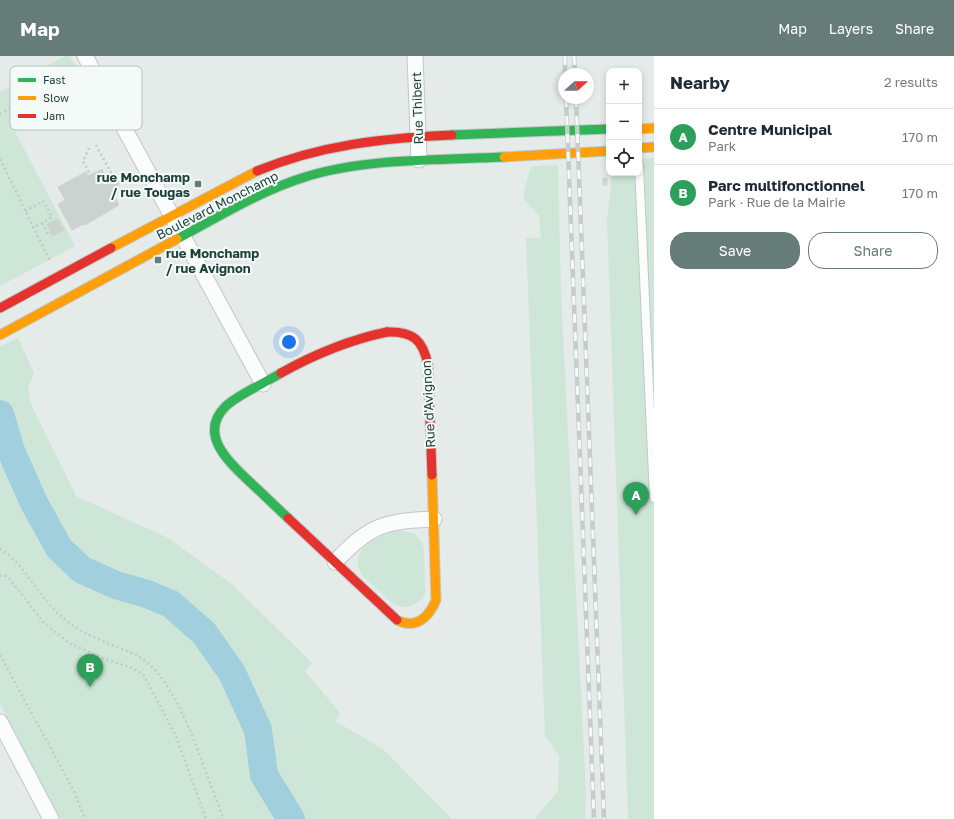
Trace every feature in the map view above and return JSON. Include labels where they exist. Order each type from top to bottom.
[{"type":"street","name":"Rue Thibert","points":[[415,56],[420,160]]},
{"type":"street","points":[[642,129],[654,128]]},
{"type":"street","name":"Boulevard Monchamp","points":[[1,307],[251,173],[290,157],[333,145],[382,138],[568,129],[606,130]]},
{"type":"street","points":[[125,130],[263,384]]},
{"type":"street","points":[[642,148],[654,147]]},
{"type":"street","name":"Boulevard Monchamp","points":[[3,333],[182,236],[270,191],[305,177],[356,165],[420,160],[606,151]]},
{"type":"street","name":"Rue d'Avignon","points":[[396,331],[414,336],[422,346],[428,364],[434,519],[436,600],[429,616],[423,620],[408,624],[400,622],[227,460],[216,443],[215,428],[223,409],[263,384],[321,353],[356,338],[396,331]]},
{"type":"street","points":[[335,562],[360,537],[380,525],[404,520],[434,519]]},
{"type":"street","points":[[0,722],[51,819]]},
{"type":"lane","points":[[639,176],[654,498]]},
{"type":"path","points":[[0,114],[10,108]]},
{"type":"path","points":[[96,145],[117,184],[136,174]]},
{"type":"path","points":[[89,148],[83,161],[90,175]]},
{"type":"path","points":[[0,159],[51,263]]},
{"type":"path","points":[[25,211],[44,201],[52,218],[33,228]]},
{"type":"path","points":[[42,223],[48,234],[51,232]]},
{"type":"path","points":[[0,549],[12,558],[54,610],[66,621],[100,640],[137,655],[152,666],[182,714],[195,742],[224,819]]},
{"type":"path","points":[[0,576],[4,575],[8,577],[44,623],[70,643],[104,659],[130,667],[143,674],[176,736],[206,819]]},
{"type":"path","points":[[0,655],[74,791],[85,819]]},
{"type":"green space","points":[[65,56],[70,56],[76,66],[47,66]]},
{"type":"green space","points":[[10,86],[10,130],[14,130],[75,246],[0,286],[0,92]]},
{"type":"green space","points":[[654,158],[654,819],[628,819],[607,219],[611,189],[611,176],[642,176],[642,159]]},
{"type":"green space","points":[[558,165],[561,295],[586,793],[585,819],[534,819],[558,791],[559,756],[545,736],[526,238],[541,238],[539,216],[524,199],[524,192],[531,166]]},
{"type":"green space","points":[[18,338],[34,373],[28,387],[30,402],[76,496],[168,538],[232,584],[312,663],[305,671],[340,713],[335,721],[383,749],[452,819],[60,819],[0,704],[0,347]]},
{"type":"green space","points":[[397,531],[414,534],[420,539],[424,548],[425,594],[421,600],[409,607],[399,606],[387,598],[364,577],[360,571],[358,563],[362,549],[368,544],[375,539]]},
{"type":"building","points":[[102,169],[109,183],[114,179],[119,188],[113,192],[119,205],[85,225],[84,224],[72,230],[58,204],[65,200],[58,187],[86,172],[88,176]]},
{"type":"building","points":[[603,178],[607,178],[607,185],[603,185]]},
{"type":"building","points":[[58,219],[64,230],[53,236],[47,224]]},
{"type":"waterway","points":[[0,414],[11,451],[34,503],[59,548],[82,570],[116,585],[147,594],[171,604],[204,633],[232,673],[258,730],[264,775],[291,819]]},
{"type":"railway","points":[[565,56],[565,68]]},
{"type":"railway","points":[[574,56],[575,68]]},
{"type":"railway","points":[[566,104],[594,819]]},
{"type":"railway","points":[[576,104],[604,819]]},
{"type":"traffic: fast","points":[[452,135],[606,129]]},
{"type":"traffic: fast","points":[[177,239],[240,205],[272,190],[305,177],[328,171],[353,166],[403,161],[504,157]]},
{"type":"traffic: fast","points":[[281,373],[245,393],[226,406],[218,417],[215,428],[216,438],[220,449],[227,459],[288,518]]},
{"type":"traffic: slow","points":[[642,129],[654,128]]},
{"type":"traffic: slow","points":[[642,148],[654,147]]},
{"type":"traffic: slow","points":[[504,157],[606,151]]},
{"type":"traffic: slow","points":[[111,248],[257,171]]},
{"type":"traffic: slow","points":[[0,335],[177,239]]},
{"type":"traffic: slow","points":[[397,620],[404,623],[416,623],[430,612],[436,600],[432,475]]},
{"type":"traffic: jam","points":[[257,171],[304,155],[353,144],[402,138],[452,135]]},
{"type":"traffic: jam","points":[[0,308],[111,248]]},
{"type":"traffic: jam","points":[[387,332],[404,333],[410,335],[420,343],[426,356],[428,365],[432,475]]},
{"type":"traffic: jam","points":[[281,373],[332,348],[387,332]]},
{"type":"traffic: jam","points":[[288,518],[397,620]]},
{"type":"place","name":"rue Monchamp / rue Tougas","points":[[198,184]]},
{"type":"place","name":"rue Monchamp / rue Avignon","points":[[158,260]]},
{"type":"place","name":"Centre Municipal","points":[[636,515]]},
{"type":"place","name":"Parc multifonctionnel","points":[[90,687]]}]
